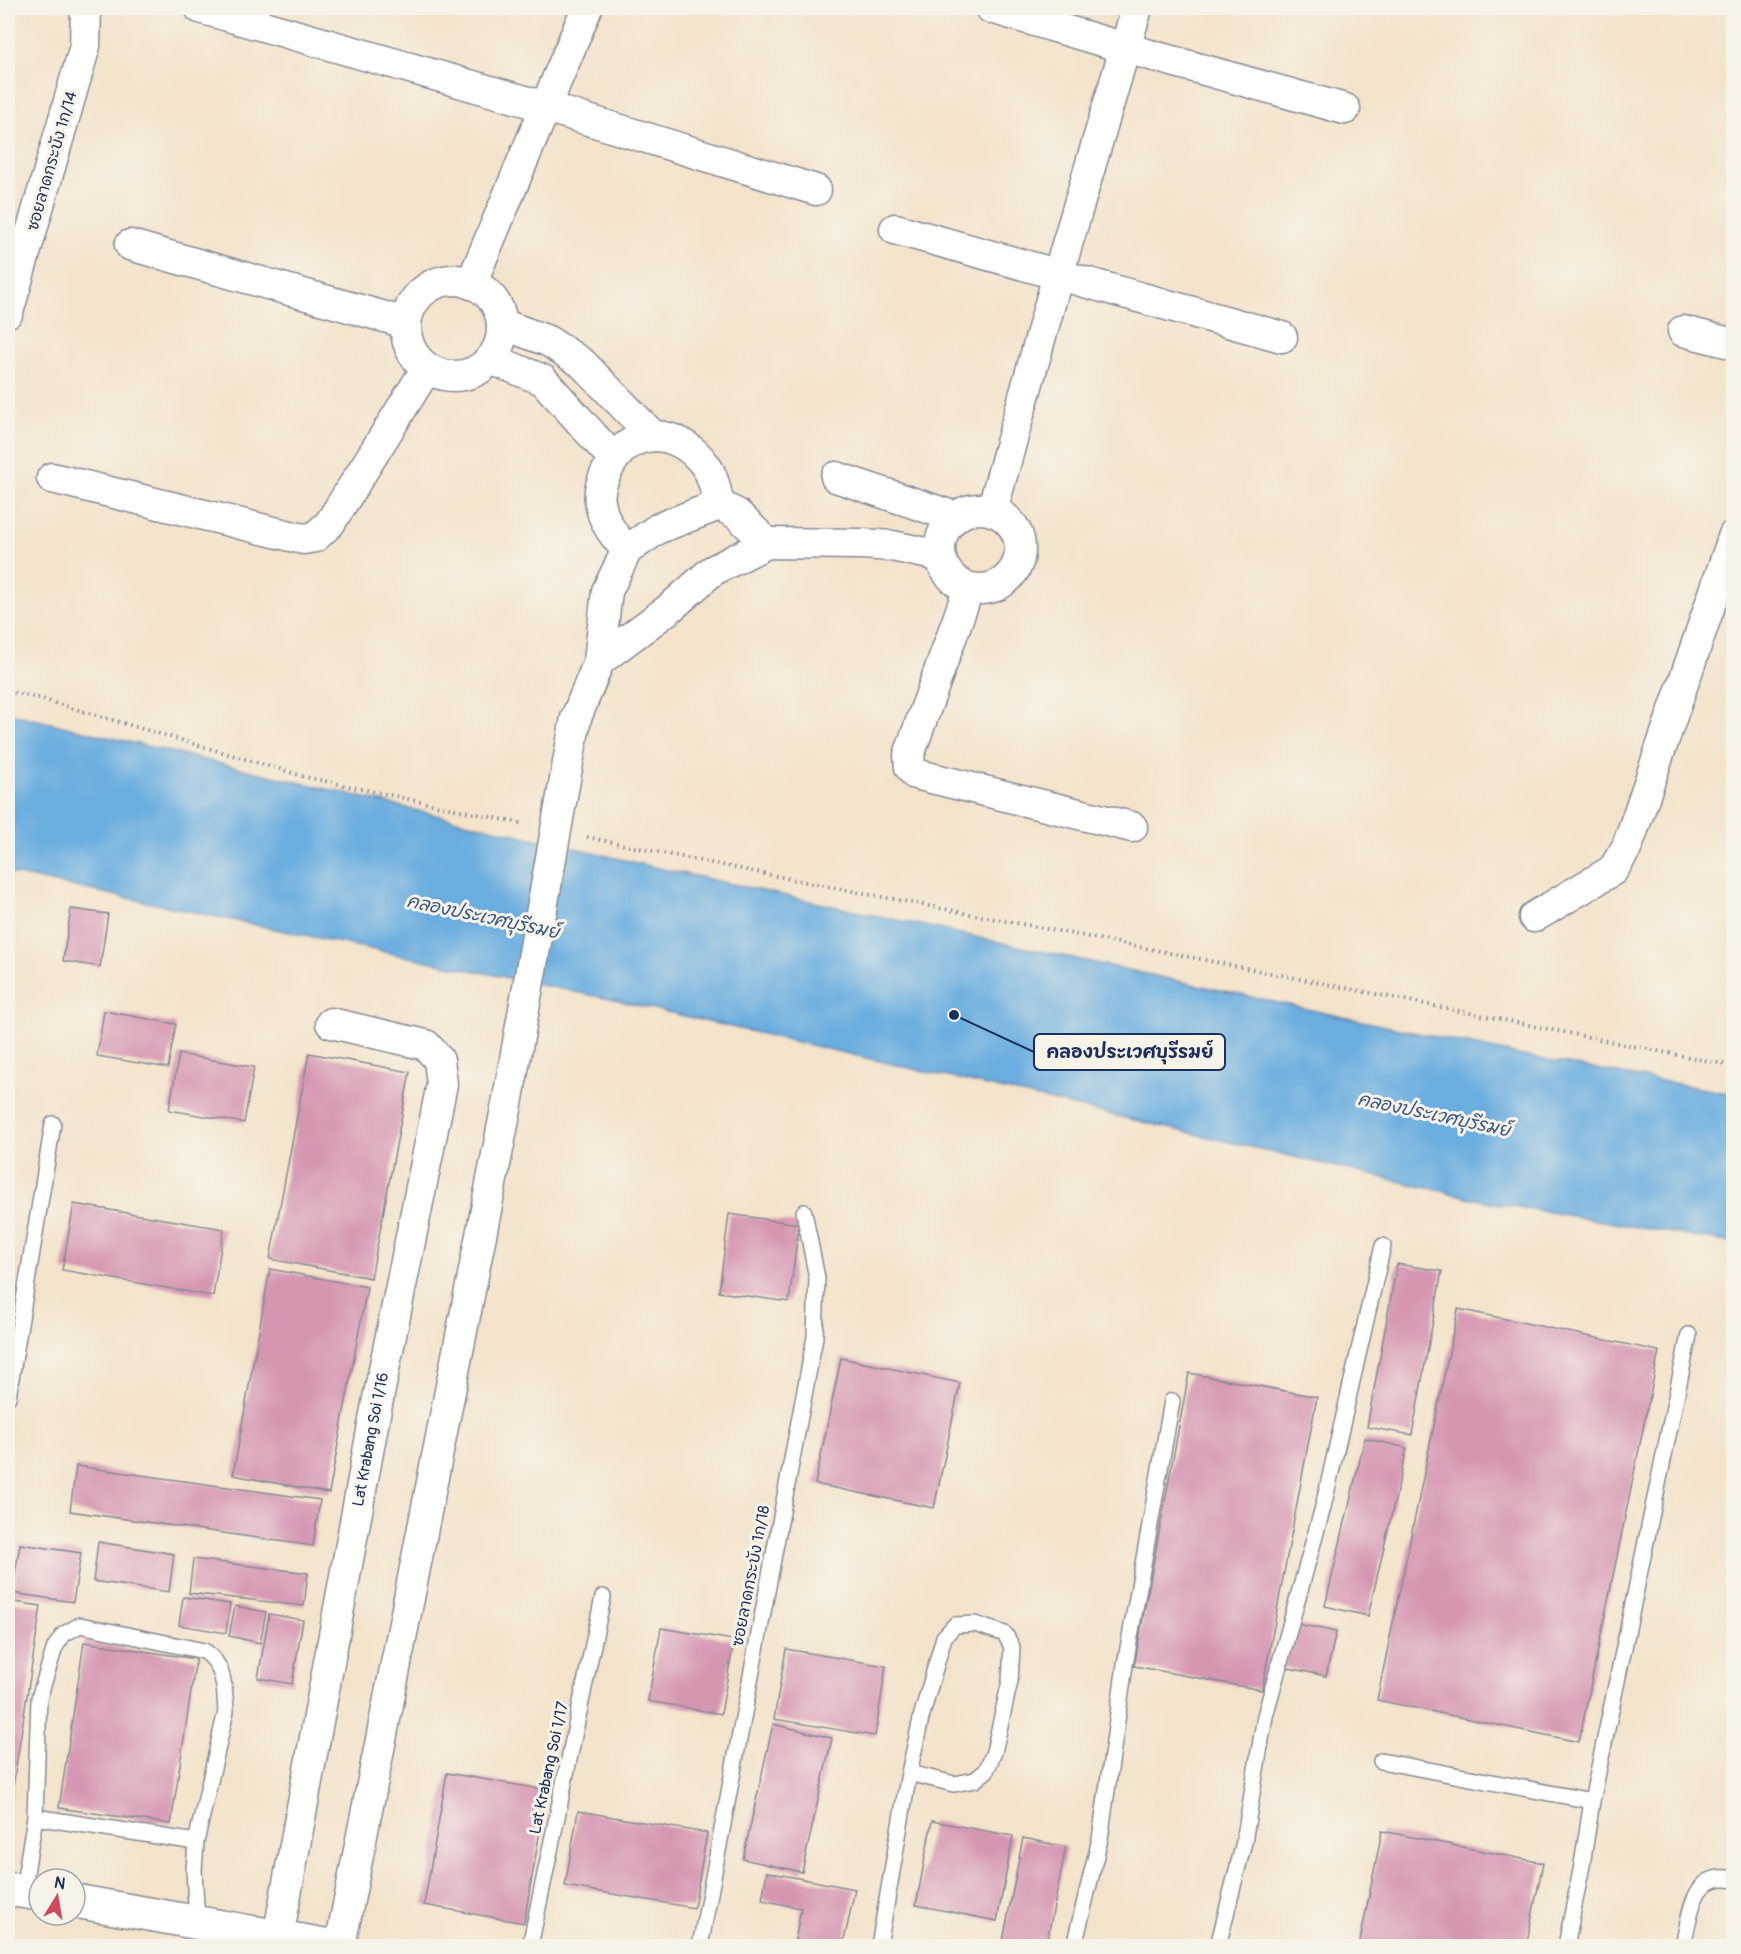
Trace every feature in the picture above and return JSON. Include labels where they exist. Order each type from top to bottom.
[{"type":"main road","points":[[87,1903],[330,1947]]},
{"type":"street","name":"ซอยลาดกระบัง 1ก/14","points":[[8,312],[85,46],[86,8]]},
{"type":"street","points":[[200,8],[546,107],[816,190]]},
{"type":"street","points":[[471,284],[586,8]]},
{"type":"street","points":[[991,8],[1345,109]]},
{"type":"street","points":[[992,511],[1058,275],[1137,8]]},
{"type":"street","points":[[895,229],[1282,337]]},
{"type":"street","points":[[130,245],[406,323]]},
{"type":"street","points":[[457,281],[471,284],[483,290],[493,299],[502,324],[500,342],[491,359],[481,369],[468,375],[454,376],[440,374],[427,368],[417,359],[407,336],[406,323],[410,309],[429,287],[442,282],[457,281]]},
{"type":"street","points":[[502,324],[548,341],[582,363],[653,436]]},
{"type":"street","points":[[1683,331],[1734,344]]},
{"type":"street","points":[[491,359],[543,380],[613,458]]},
{"type":"street","points":[[52,478],[303,539],[315,537],[330,523],[427,368]]},
{"type":"street","points":[[627,550],[611,532],[603,516],[599,500],[601,483],[613,458],[626,445],[635,440],[653,436],[671,437],[682,442],[707,467],[714,482],[719,505]]},
{"type":"street","points":[[836,477],[955,517]]},
{"type":"street","points":[[340,1947],[507,1104],[576,717],[598,662],[607,591],[627,550],[659,528],[719,505],[737,514],[767,543]]},
{"type":"street","points":[[979,509],[1002,515],[1010,522],[1020,541],[1020,553],[1018,564],[1002,583],[981,590],[958,584],[950,576],[943,566],[940,555],[942,535],[947,525],[955,517],[966,511],[979,509]]},
{"type":"street","points":[[1534,917],[1612,870],[1627,847],[1734,535]]},
{"type":"street","points":[[598,662],[670,608],[712,571],[767,543],[892,546],[940,555]]},
{"type":"street","points":[[969,588],[909,755],[910,766],[915,774],[1132,827]]},
{"type":"street","name":"Lat Krabang Soi 1/16","points":[[278,1938],[376,1409],[442,1084],[439,1060],[426,1045],[331,1023]]},
{"type":"lane","points":[[8,1397],[53,1124]]},
{"type":"lane","name":"ซอยลาดกระบัง 1ก/18","points":[[700,1947],[815,1337],[818,1278],[804,1212]]},
{"type":"lane","points":[[1218,1947],[1244,1842],[1265,1716],[1323,1508],[1383,1246]]},
{"type":"lane","points":[[1566,1947],[1592,1801],[1689,1335]]},
{"type":"lane","points":[[1074,1947],[1100,1839],[1125,1665],[1172,1401]]},
{"type":"lane","name":"Lat Krabang Soi 1/17","points":[[530,1947],[603,1597]]},
{"type":"lane","points":[[879,1947],[909,1773],[922,1714],[944,1637],[955,1625],[975,1624],[1005,1634],[1011,1647],[1010,1681],[994,1752],[986,1771],[975,1780],[954,1784],[909,1773]]},
{"type":"lane","points":[[23,1892],[35,1817],[39,1698],[55,1647],[64,1634],[80,1625],[204,1651],[214,1657],[225,1692],[226,1711],[196,1842],[194,1870],[197,1923]]},
{"type":"lane","points":[[1381,1761],[1592,1801]]},
{"type":"lane","points":[[35,1817],[196,1842]]},
{"type":"lane","points":[[1683,1945],[1696,1892],[1709,1880],[1723,1877],[1734,1879]]},
{"type":"path","points":[[8,692],[38,698],[306,777],[536,826]]},
{"type":"path","points":[[581,836],[1734,1066]]},
{"type":"water","points":[[8,713],[658,868],[1523,1056],[1733,1094],[1733,1243],[1489,1202],[628,1003],[8,873]]},
{"type":"building","points":[[71,909],[108,914],[100,967],[63,961]]},
{"type":"building","points":[[104,1011],[176,1024],[168,1068],[97,1056]]},
{"type":"building","points":[[309,1053],[410,1072],[371,1278],[270,1259]]},
{"type":"building","points":[[179,1054],[254,1067],[244,1123],[169,1110]]},
{"type":"building","points":[[74,1204],[224,1229],[213,1296],[62,1270]]},
{"type":"building","points":[[729,1214],[799,1224],[789,1302],[719,1292]]},
{"type":"building","points":[[1397,1264],[1442,1271],[1412,1435],[1367,1427]]},
{"type":"building","points":[[270,1269],[367,1287],[329,1493],[233,1475]]},
{"type":"building","points":[[1458,1309],[1659,1351],[1579,1742],[1377,1700]]},
{"type":"building","points":[[841,1358],[960,1383],[934,1508],[815,1484]]},
{"type":"building","points":[[1189,1373],[1317,1397],[1262,1690],[1134,1666]]},
{"type":"building","points":[[1365,1438],[1407,1448],[1368,1616],[1325,1606]]},
{"type":"building","points":[[76,1466],[320,1500],[313,1546],[70,1511]]},
{"type":"building","points":[[98,1542],[174,1554],[169,1592],[93,1581]]},
{"type":"building","points":[[20,1544],[81,1553],[73,1602],[12,1593]]},
{"type":"building","points":[[193,1559],[308,1573],[304,1606],[189,1593]]},
{"type":"building","points":[[183,1597],[230,1604],[226,1633],[179,1625]]},
{"type":"building","points":[[8,1601],[41,1606],[10,1805],[8,1804]]},
{"type":"building","points":[[235,1606],[266,1612],[260,1643],[229,1636]]},
{"type":"building","points":[[269,1614],[303,1620],[292,1684],[258,1678]]},
{"type":"building","points":[[1293,1623],[1336,1632],[1326,1676],[1284,1667]]},
{"type":"building","points":[[661,1628],[734,1640],[721,1714],[648,1701]]},
{"type":"building","points":[[84,1642],[196,1659],[171,1824],[59,1808]]},
{"type":"building","points":[[786,1649],[886,1666],[875,1736],[774,1719]]},
{"type":"building","points":[[773,1724],[832,1738],[802,1872],[743,1859]]},
{"type":"building","points":[[447,1773],[547,1790],[524,1923],[424,1905]]},
{"type":"building","points":[[578,1811],[707,1833],[694,1908],[565,1886]]},
{"type":"building","points":[[932,1821],[1013,1836],[997,1921],[916,1905]]},
{"type":"building","points":[[1382,1831],[1543,1863],[1526,1946],[1359,1946]]},
{"type":"building","points":[[1023,1838],[1066,1847],[1046,1946],[1002,1946]]},
{"type":"building","points":[[767,1872],[855,1889],[843,1946],[794,1946],[801,1908],[762,1900]]},
{"type":"place","name":"คลองประเวศบุรีรมย์","points":[[954,1015]]}]
